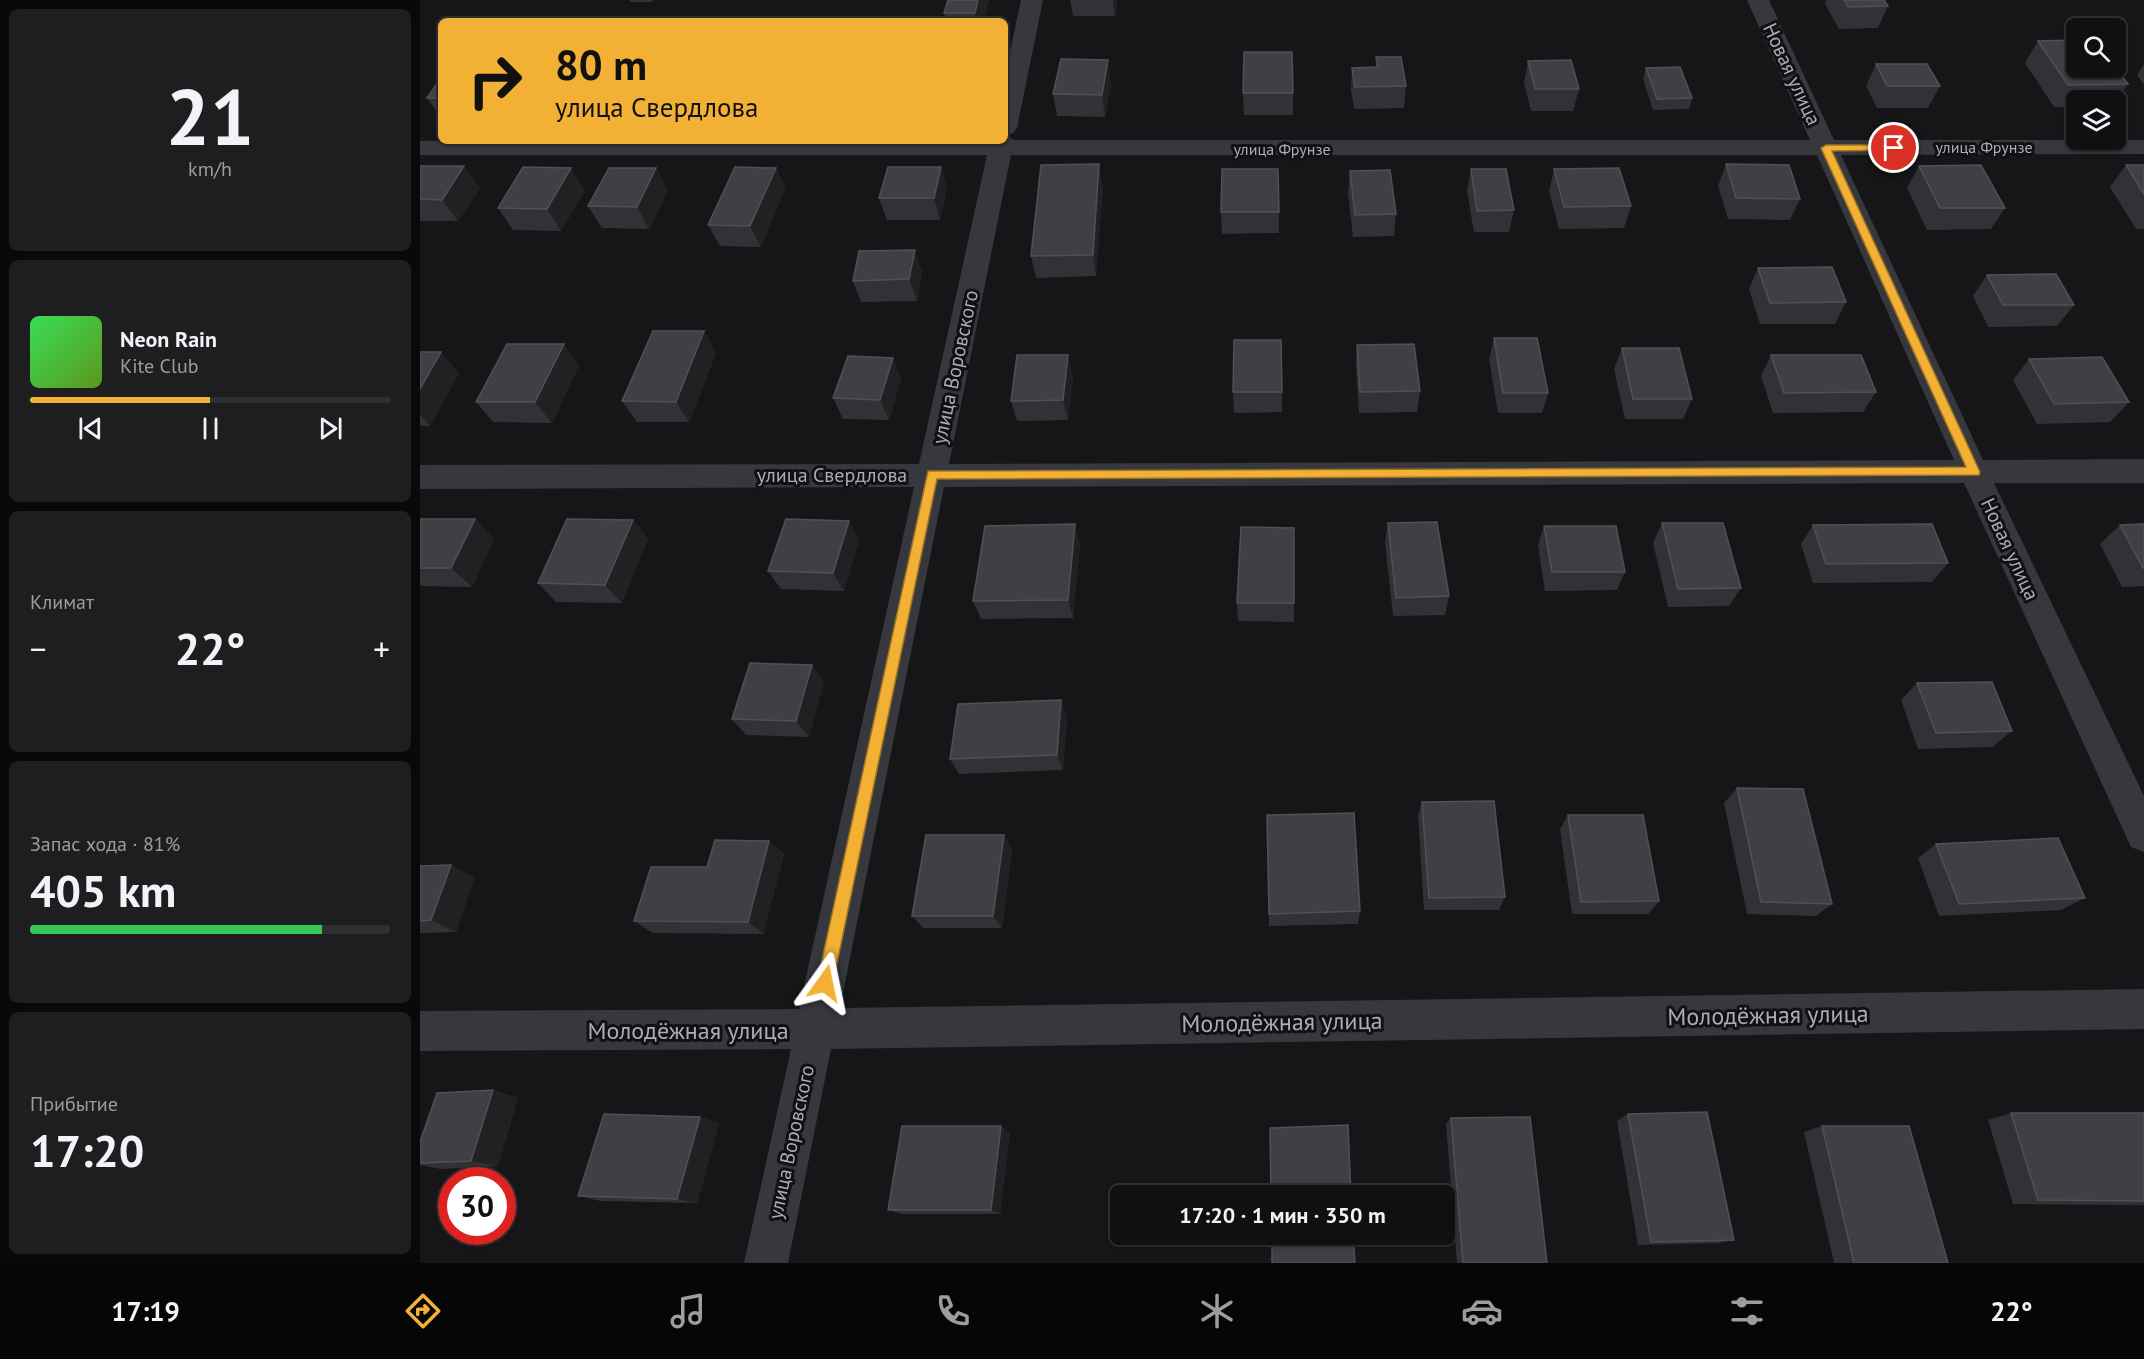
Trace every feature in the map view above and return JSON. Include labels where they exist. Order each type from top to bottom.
[{"type":"street","name":"улица Воровского","points":[[1008,115],[1032,0]]},
{"type":"street","name":"Новая улица","points":[[1758,0],[1974,472],[2144,835]]},
{"type":"street","name":"улица Фрунзе","points":[[1008,139],[1826,148],[2144,147]]},
{"type":"street","name":"улица Фрунзе","points":[[420,148],[679,144]]},
{"type":"street","name":"улица Воровского","points":[[766,1263],[1002,144]]},
{"type":"street","name":"улица Свердлова","points":[[420,477],[2144,471]]},
{"type":"street","name":"Молодёжная улица","points":[[420,1031],[815,1029],[2144,1009]]},
{"type":"building","points":[[948,0],[978,0],[975,13],[944,13]]},
{"type":"building","points":[[1844,0],[1884,0],[1888,6],[1848,7]]},
{"type":"building","points":[[2066,40],[2066,78],[2123,78],[2128,84],[2068,85],[2038,41]]},
{"type":"building","points":[[1244,52],[1292,52],[1293,93],[1243,93]]},
{"type":"building","points":[[1376,57],[1401,57],[1406,86],[1355,87],[1352,68],[1378,67]]},
{"type":"building","points":[[1061,59],[1108,60],[1102,95],[1053,94]]},
{"type":"building","points":[[1571,60],[1579,89],[1535,89],[1528,61]]},
{"type":"building","points":[[1876,64],[1927,64],[1940,86],[1887,86]]},
{"type":"building","points":[[1680,67],[1692,98],[1657,99],[1646,68]]},
{"type":"building","points":[[438,82],[438,98],[427,98]]},
{"type":"building","points":[[1099,164],[1093,255],[1031,256],[1041,165]]},
{"type":"building","points":[[1726,164],[1789,165],[1800,199],[1736,198]]},
{"type":"building","points":[[1981,165],[2005,208],[1940,208],[1919,166]]},
{"type":"building","points":[[2126,165],[2144,165],[2144,194]]},
{"type":"building","points":[[420,166],[464,166],[442,200],[420,199]]},
{"type":"building","points":[[523,167],[571,168],[547,209],[498,208]]},
{"type":"building","points":[[735,167],[776,168],[750,226],[708,225]]},
{"type":"building","points":[[888,167],[941,167],[934,198],[879,198]]},
{"type":"building","points":[[609,168],[656,168],[637,207],[588,206]]},
{"type":"building","points":[[1619,168],[1631,206],[1564,207],[1554,169]]},
{"type":"building","points":[[1222,169],[1278,169],[1279,212],[1221,212]]},
{"type":"building","points":[[1471,169],[1506,169],[1514,210],[1477,211]]},
{"type":"building","points":[[1390,170],[1396,214],[1355,215],[1350,171]]},
{"type":"building","points":[[915,250],[909,279],[853,281],[859,251]]},
{"type":"building","points":[[1832,267],[1846,302],[1770,303],[1758,268]]},
{"type":"building","points":[[2056,274],[2074,305],[2003,305],[1987,275]]},
{"type":"building","points":[[653,331],[704,331],[676,402],[622,401]]},
{"type":"building","points":[[1494,338],[1537,338],[1548,393],[1503,393]]},
{"type":"building","points":[[1234,340],[1281,340],[1282,392],[1233,392]]},
{"type":"building","points":[[507,344],[564,344],[535,402],[476,402]]},
{"type":"building","points":[[1414,344],[1420,391],[1360,392],[1357,345]]},
{"type":"building","points":[[1622,348],[1679,348],[1692,399],[1633,399]]},
{"type":"building","points":[[420,352],[441,352],[420,389]]},
{"type":"building","points":[[1017,355],[1068,355],[1063,400],[1011,401]]},
{"type":"building","points":[[1771,355],[1861,355],[1876,392],[1784,393]]},
{"type":"building","points":[[848,356],[893,358],[880,400],[833,398]]},
{"type":"building","points":[[2102,357],[2129,402],[2054,404],[2029,359]]},
{"type":"building","points":[[420,519],[475,519],[451,568],[420,568]]},
{"type":"building","points":[[567,519],[633,520],[605,585],[538,583]]},
{"type":"building","points":[[786,519],[849,521],[833,573],[768,571]]},
{"type":"building","points":[[1437,522],[1449,596],[1396,598],[1388,523]]},
{"type":"building","points":[[1662,523],[1723,523],[1741,588],[1678,589]]},
{"type":"building","points":[[1075,524],[1068,600],[973,601],[985,526]]},
{"type":"building","points":[[1932,524],[1948,563],[1826,564],[1813,525]]},
{"type":"building","points":[[2144,524],[2144,568],[2143,568],[2120,525]]},
{"type":"building","points":[[1544,526],[1616,526],[1625,572],[1552,572]]},
{"type":"building","points":[[1241,527],[1294,528],[1294,603],[1237,603]]},
{"type":"building","points":[[750,663],[812,665],[796,721],[732,719]]},
{"type":"building","points":[[1992,682],[2012,731],[1936,733],[1917,683]]},
{"type":"building","points":[[1061,700],[1057,755],[950,759],[958,704]]},
{"type":"building","points":[[1737,788],[1803,789],[1832,904],[1761,902]]},
{"type":"building","points":[[1494,801],[1505,897],[1429,898],[1422,802]]},
{"type":"building","points":[[1354,813],[1360,911],[1269,914],[1267,815]]},
{"type":"building","points":[[1568,815],[1643,815],[1659,901],[1581,902]]},
{"type":"building","points":[[926,835],[1004,835],[993,916],[912,916]]},
{"type":"building","points":[[2058,838],[2085,898],[1959,904],[1936,844]]},
{"type":"building","points":[[715,840],[769,841],[748,922],[634,921],[651,867],[707,867]]},
{"type":"building","points":[[451,865],[431,920],[420,921],[420,866]]},
{"type":"building","points":[[493,1090],[471,1161],[420,1163],[420,1142],[437,1093]]},
{"type":"building","points":[[1707,1112],[1734,1240],[1651,1242],[1628,1114]]},
{"type":"building","points":[[2011,1113],[2144,1113],[2144,1201],[2038,1200]]},
{"type":"building","points":[[604,1114],[700,1117],[677,1199],[578,1196]]},
{"type":"building","points":[[1530,1117],[1547,1263],[1463,1263],[1451,1118]]},
{"type":"building","points":[[1348,1125],[1351,1185],[1271,1185],[1270,1128]]},
{"type":"building","points":[[902,1126],[1001,1126],[991,1210],[888,1210]]},
{"type":"building","points":[[1822,1126],[1909,1126],[1948,1263],[1854,1263]]},
{"type":"building","points":[[1272,1245],[1354,1245],[1355,1263],[1272,1263]]},
{"type":"route","points":[[825,983],[932,474],[1974,472],[1826,148],[1894,148]]}]
